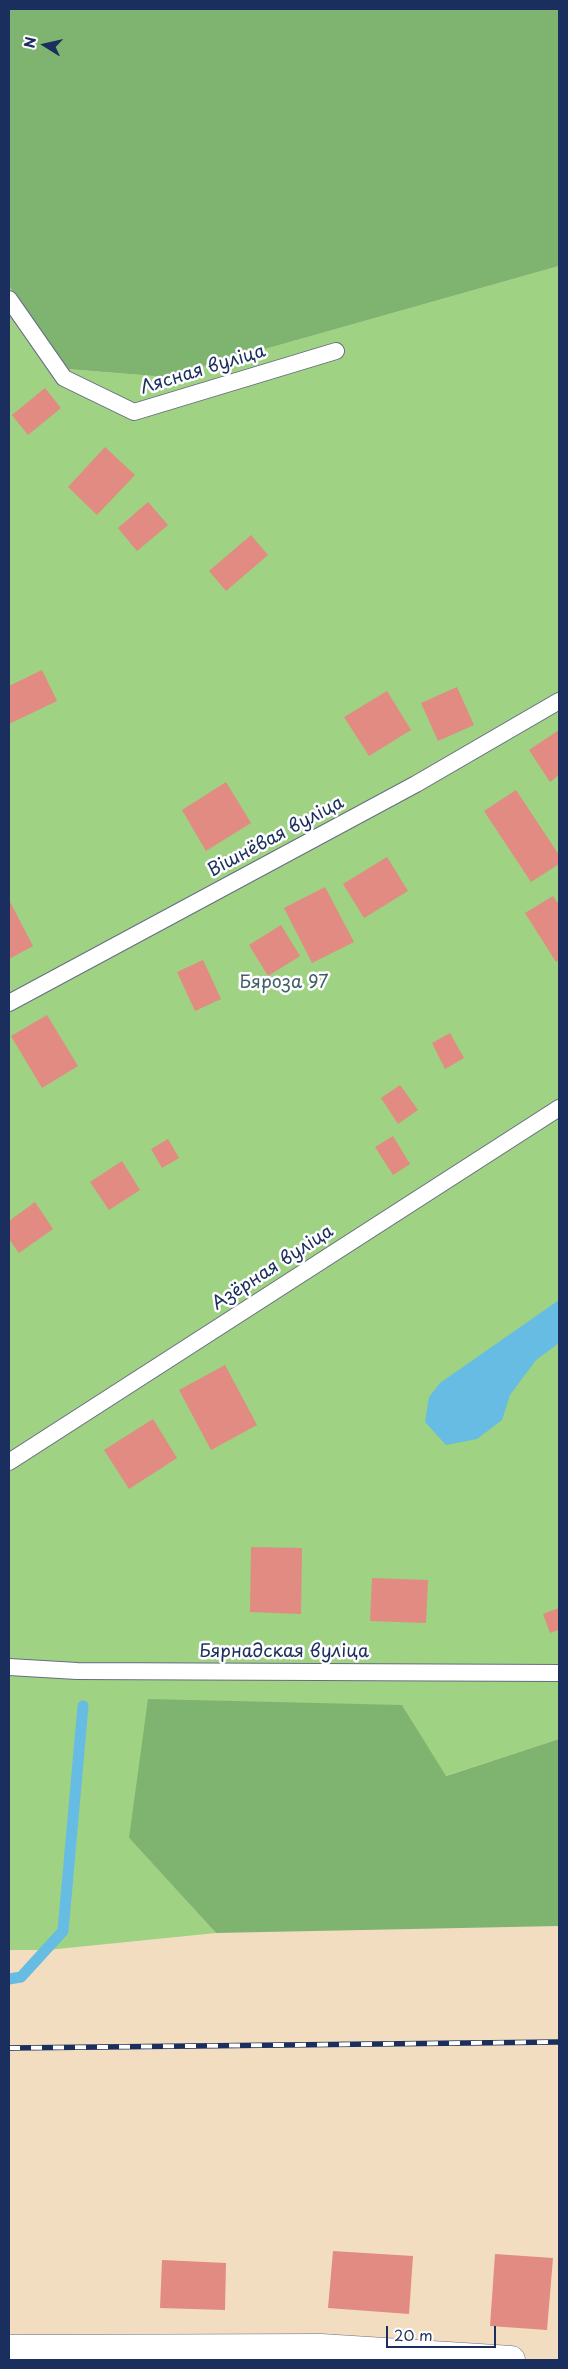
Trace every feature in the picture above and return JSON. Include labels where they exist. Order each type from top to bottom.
[{"type":"street","points":[[9,2349],[79,2355],[321,2348],[511,2360]]},
{"type":"lane","name":"Лясная вуліца","points":[[9,299],[64,378],[134,412],[336,351]]},
{"type":"lane","name":"Вішнёвая вуліца","points":[[9,1003],[408,788],[559,701]]},
{"type":"lane","name":"Азёрная вуліца","points":[[9,1462],[559,1108]]},
{"type":"lane","name":"Бярнадская вуліца","points":[[9,1667],[85,1671],[559,1673]]},
{"type":"green space","points":[[9,9],[559,9],[559,266],[166,377],[67,369],[9,286]]},
{"type":"green space","name":"Бяроза 97","points":[[559,266],[559,1739],[445,1776],[402,1705],[129,1838],[216,1933],[47,1950],[9,1950],[9,286],[67,369],[166,377]]},
{"type":"green space","points":[[148,1699],[402,1705],[446,1776],[559,1739],[559,1926],[216,1933],[129,1838]]},
{"type":"water","points":[[559,1300],[559,1343],[536,1360],[510,1395],[502,1420],[477,1439],[446,1445],[425,1422],[429,1397],[440,1383]]},
{"type":"building","points":[[45,388],[61,408],[28,435],[12,415]]},
{"type":"building","points":[[105,447],[135,475],[97,515],[68,487]]},
{"type":"building","points":[[148,502],[168,525],[137,551],[118,528]]},
{"type":"building","points":[[251,535],[268,555],[226,591],[209,571]]},
{"type":"building","points":[[42,670],[57,701],[9,724],[9,686]]},
{"type":"building","points":[[457,687],[474,725],[438,741],[421,703]]},
{"type":"building","points":[[387,691],[411,730],[369,756],[344,717]]},
{"type":"building","points":[[559,730],[559,775],[550,782],[529,750]]},
{"type":"building","points":[[226,782],[251,823],[206,851],[182,810]]},
{"type":"building","points":[[516,790],[559,855],[559,864],[531,882],[484,811]]},
{"type":"building","points":[[387,857],[408,891],[364,918],[343,884]]},
{"type":"building","points":[[325,887],[354,942],[312,963],[284,908]]},
{"type":"building","points":[[553,896],[559,905],[559,960],[556,962],[525,913]]},
{"type":"building","points":[[9,900],[33,946],[9,959]]},
{"type":"building","points":[[281,925],[300,956],[268,976],[249,945]]},
{"type":"building","points":[[203,960],[221,999],[195,1011],[177,972]]},
{"type":"building","points":[[47,1015],[78,1066],[42,1088],[11,1036]]},
{"type":"building","points":[[450,1033],[464,1058],[445,1069],[432,1043]]},
{"type":"building","points":[[400,1085],[418,1110],[398,1124],[381,1098]]},
{"type":"building","points":[[393,1136],[410,1164],[393,1175],[375,1147]]},
{"type":"building","points":[[168,1139],[179,1158],[162,1168],[151,1149]]},
{"type":"building","points":[[122,1161],[140,1190],[109,1210],[90,1182]]},
{"type":"building","points":[[35,1202],[53,1229],[19,1253],[9,1239],[9,1221]]},
{"type":"building","points":[[225,1365],[257,1425],[211,1450],[179,1390]]},
{"type":"building","points":[[153,1419],[177,1458],[129,1489],[104,1450]]},
{"type":"building","points":[[251,1547],[302,1548],[301,1614],[250,1612]]},
{"type":"building","points":[[372,1578],[428,1580],[426,1623],[370,1621]]},
{"type":"building","points":[[559,1608],[559,1630],[550,1633],[543,1614]]},
{"type":"building","points":[[333,2251],[413,2256],[409,2314],[328,2308]]},
{"type":"building","points":[[495,2254],[553,2258],[547,2330],[490,2326]]},
{"type":"building","points":[[162,2260],[226,2263],[225,2310],[160,2308]]},
{"type":"waterway","points":[[9,1979],[21,1977],[63,1931],[83,1706]]},
{"type":"railway","points":[[9,2048],[559,2042]]}]
